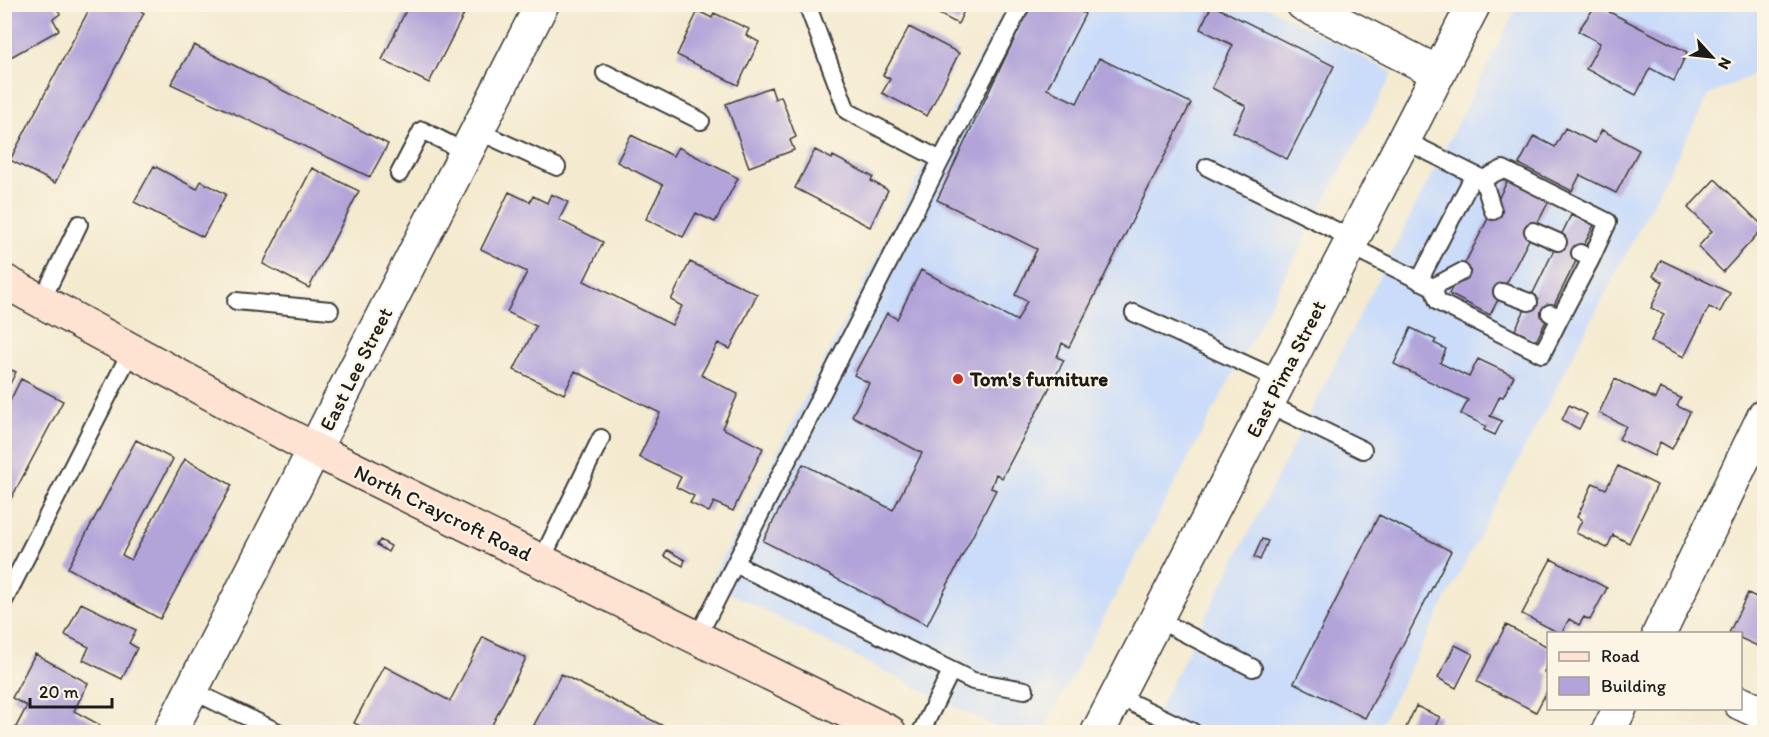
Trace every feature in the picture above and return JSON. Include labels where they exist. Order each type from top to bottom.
[{"type":"main road","name":"North Craycroft Road","points":[[4,281],[315,450],[889,732]]},
{"type":"street","name":"East Lee Street","points":[[170,732],[542,4]]},
{"type":"street","points":[[1303,4],[1439,73]]},
{"type":"street","name":"East Pima Street","points":[[1098,732],[1474,4]]},
{"type":"street","points":[[1659,632],[1764,417]]},
{"type":"street","points":[[1742,703],[1764,714]]},
{"type":"street","points":[[1608,732],[1619,710]]},
{"type":"lane","points":[[807,4],[847,111],[941,160]]},
{"type":"lane","points":[[697,638],[1022,4]]},
{"type":"lane","points":[[604,73],[701,121]]},
{"type":"lane","points":[[399,174],[422,130],[557,167]]},
{"type":"lane","points":[[1404,140],[1478,177],[1492,211]]},
{"type":"lane","points":[[1207,167],[1426,284],[1438,302],[1542,354],[1555,315],[1585,256],[1608,222],[1503,169],[1478,177],[1426,284]]},
{"type":"lane","points":[[42,300],[79,224]]},
{"type":"lane","points":[[1533,231],[1558,242]]},
{"type":"lane","points":[[1426,284],[1461,272]]},
{"type":"lane","points":[[1502,292],[1529,302]]},
{"type":"lane","points":[[236,301],[330,310]]},
{"type":"lane","points":[[1134,313],[1274,392],[1363,450]]},
{"type":"lane","points":[[4,601],[132,349]]},
{"type":"lane","points":[[541,561],[601,438]]},
{"type":"lane","points":[[735,564],[973,681],[1025,690]]},
{"type":"lane","points":[[1157,619],[1253,668]]},
{"type":"lane","points":[[921,732],[951,671]]},
{"type":"lane","points":[[191,690],[278,732]]},
{"type":"lane","points":[[1118,696],[1193,732]]},
{"type":"shaded area","points":[[1006,5],[1264,5],[1393,73],[1043,732],[1005,732],[710,583]]},
{"type":"shaded area","points":[[1518,5],[1764,5],[1764,70],[1709,95],[1377,732],[1147,732]]},
{"type":"building","points":[[8,4],[55,4],[60,14],[53,19],[59,30],[9,58],[4,51],[4,7]]},
{"type":"building","points":[[92,4],[128,4],[144,13],[55,183],[10,160]]},
{"type":"building","points":[[409,4],[469,4],[429,83],[382,60]]},
{"type":"building","points":[[942,4],[967,4],[958,24],[937,13]]},
{"type":"building","points":[[1031,4],[1066,4],[1085,14],[1047,89],[1077,103],[1099,58],[1191,103],[1069,347],[1062,343],[1057,357],[1064,360],[1002,478],[996,474],[991,488],[996,490],[927,625],[763,541],[803,464],[893,510],[922,453],[852,416],[869,383],[854,375],[887,313],[897,319],[921,270],[1017,321],[1027,301],[1015,295],[1037,249],[937,200]]},
{"type":"building","points":[[1756,4],[1764,4],[1764,12],[1754,7]]},
{"type":"building","points":[[1212,5],[1334,66],[1287,159],[1233,132],[1246,106],[1212,88],[1233,45],[1200,29]]},
{"type":"building","points":[[1596,5],[1687,52],[1674,81],[1650,68],[1636,95],[1586,69],[1600,43],[1578,31]]},
{"type":"building","points":[[698,11],[712,18],[714,13],[749,29],[746,35],[759,42],[738,85],[677,55]]},
{"type":"building","points":[[909,27],[959,53],[927,116],[882,93],[890,79],[883,75]]},
{"type":"building","points":[[194,45],[388,144],[370,177],[171,84]]},
{"type":"building","points":[[771,87],[775,99],[781,96],[796,137],[790,140],[794,150],[749,167],[726,104]]},
{"type":"building","points":[[1565,128],[1595,143],[1602,130],[1639,150],[1616,193],[1580,175],[1572,191],[1519,164],[1534,136],[1555,147]]},
{"type":"building","points":[[631,135],[673,156],[678,147],[738,178],[715,222],[696,213],[683,237],[646,219],[663,185],[617,162]]},
{"type":"building","points":[[815,150],[832,159],[833,156],[873,177],[871,181],[888,190],[870,227],[795,188]]},
{"type":"building","points":[[154,166],[197,189],[201,181],[226,194],[203,237],[134,202]]},
{"type":"building","points":[[312,168],[359,191],[309,288],[263,264]]},
{"type":"building","points":[[1510,176],[1551,197],[1490,315],[1449,294]]},
{"type":"building","points":[[1715,179],[1764,227],[1723,272],[1698,247],[1712,231],[1688,208]]},
{"type":"building","points":[[509,192],[530,202],[533,196],[547,203],[551,194],[568,202],[559,220],[603,242],[584,281],[672,325],[682,306],[671,300],[690,262],[757,294],[730,349],[718,343],[701,375],[738,394],[722,428],[763,448],[733,511],[714,502],[709,512],[690,503],[694,496],[676,487],[681,477],[639,457],[660,413],[575,371],[564,394],[514,370],[536,326],[507,312],[527,272],[481,249]]},
{"type":"building","points":[[1571,215],[1594,225],[1536,341],[1515,330]]},
{"type":"building","points":[[1661,260],[1730,293],[1720,312],[1709,307],[1684,357],[1651,341],[1664,314],[1651,308],[1663,282],[1653,276]]},
{"type":"building","points":[[1411,328],[1436,340],[1434,343],[1446,349],[1440,363],[1469,377],[1478,359],[1514,376],[1490,416],[1502,421],[1495,435],[1484,430],[1486,426],[1461,414],[1468,400],[1394,364]]},
{"type":"building","points":[[4,367],[16,372],[4,396]]},
{"type":"building","points":[[21,379],[63,401],[4,512],[4,413]]},
{"type":"building","points":[[1615,379],[1655,399],[1660,388],[1681,398],[1677,406],[1690,412],[1672,449],[1660,442],[1654,456],[1619,439],[1626,426],[1599,413]]},
{"type":"building","points":[[1569,405],[1587,414],[1579,429],[1562,420]]},
{"type":"building","points":[[136,440],[173,459],[122,555],[131,560],[185,459],[232,485],[160,619],[68,568]]},
{"type":"building","points":[[1618,466],[1657,485],[1629,543],[1613,535],[1607,548],[1576,533],[1582,520],[1577,517],[1593,483],[1606,489]]},
{"type":"building","points":[[1379,515],[1451,551],[1365,718],[1294,683]]},
{"type":"building","points":[[1262,539],[1268,541],[1260,560],[1254,557]]},
{"type":"building","points":[[380,540],[391,546],[388,552],[377,545]]},
{"type":"building","points":[[667,550],[685,560],[683,566],[664,556]]},
{"type":"building","points":[[1551,559],[1607,588],[1590,620],[1584,617],[1579,625],[1569,619],[1562,632],[1557,632],[1522,614]]},
{"type":"building","points":[[1748,593],[1764,601],[1762,648],[1742,639],[1742,632],[1729,632]]},
{"type":"building","points":[[81,603],[136,630],[129,643],[137,648],[122,679],[83,660],[89,647],[65,635]]},
{"type":"building","points":[[1506,625],[1547,646],[1547,665],[1544,672],[1547,674],[1547,691],[1536,712],[1477,682]]},
{"type":"building","points":[[483,637],[526,658],[492,725],[507,732],[372,732],[354,723],[384,666],[450,701]]},
{"type":"building","points":[[1455,645],[1473,654],[1456,688],[1438,678]]},
{"type":"building","points":[[35,654],[88,683],[74,711],[100,725],[95,732],[27,732],[16,727],[27,706],[12,698]]},
{"type":"building","points":[[561,674],[675,732],[548,732],[534,725]]},
{"type":"building","points":[[1416,706],[1440,717],[1432,732],[1404,732]]},
{"type":"place","name":"Tom's furniture","points":[[958,379]]}]
